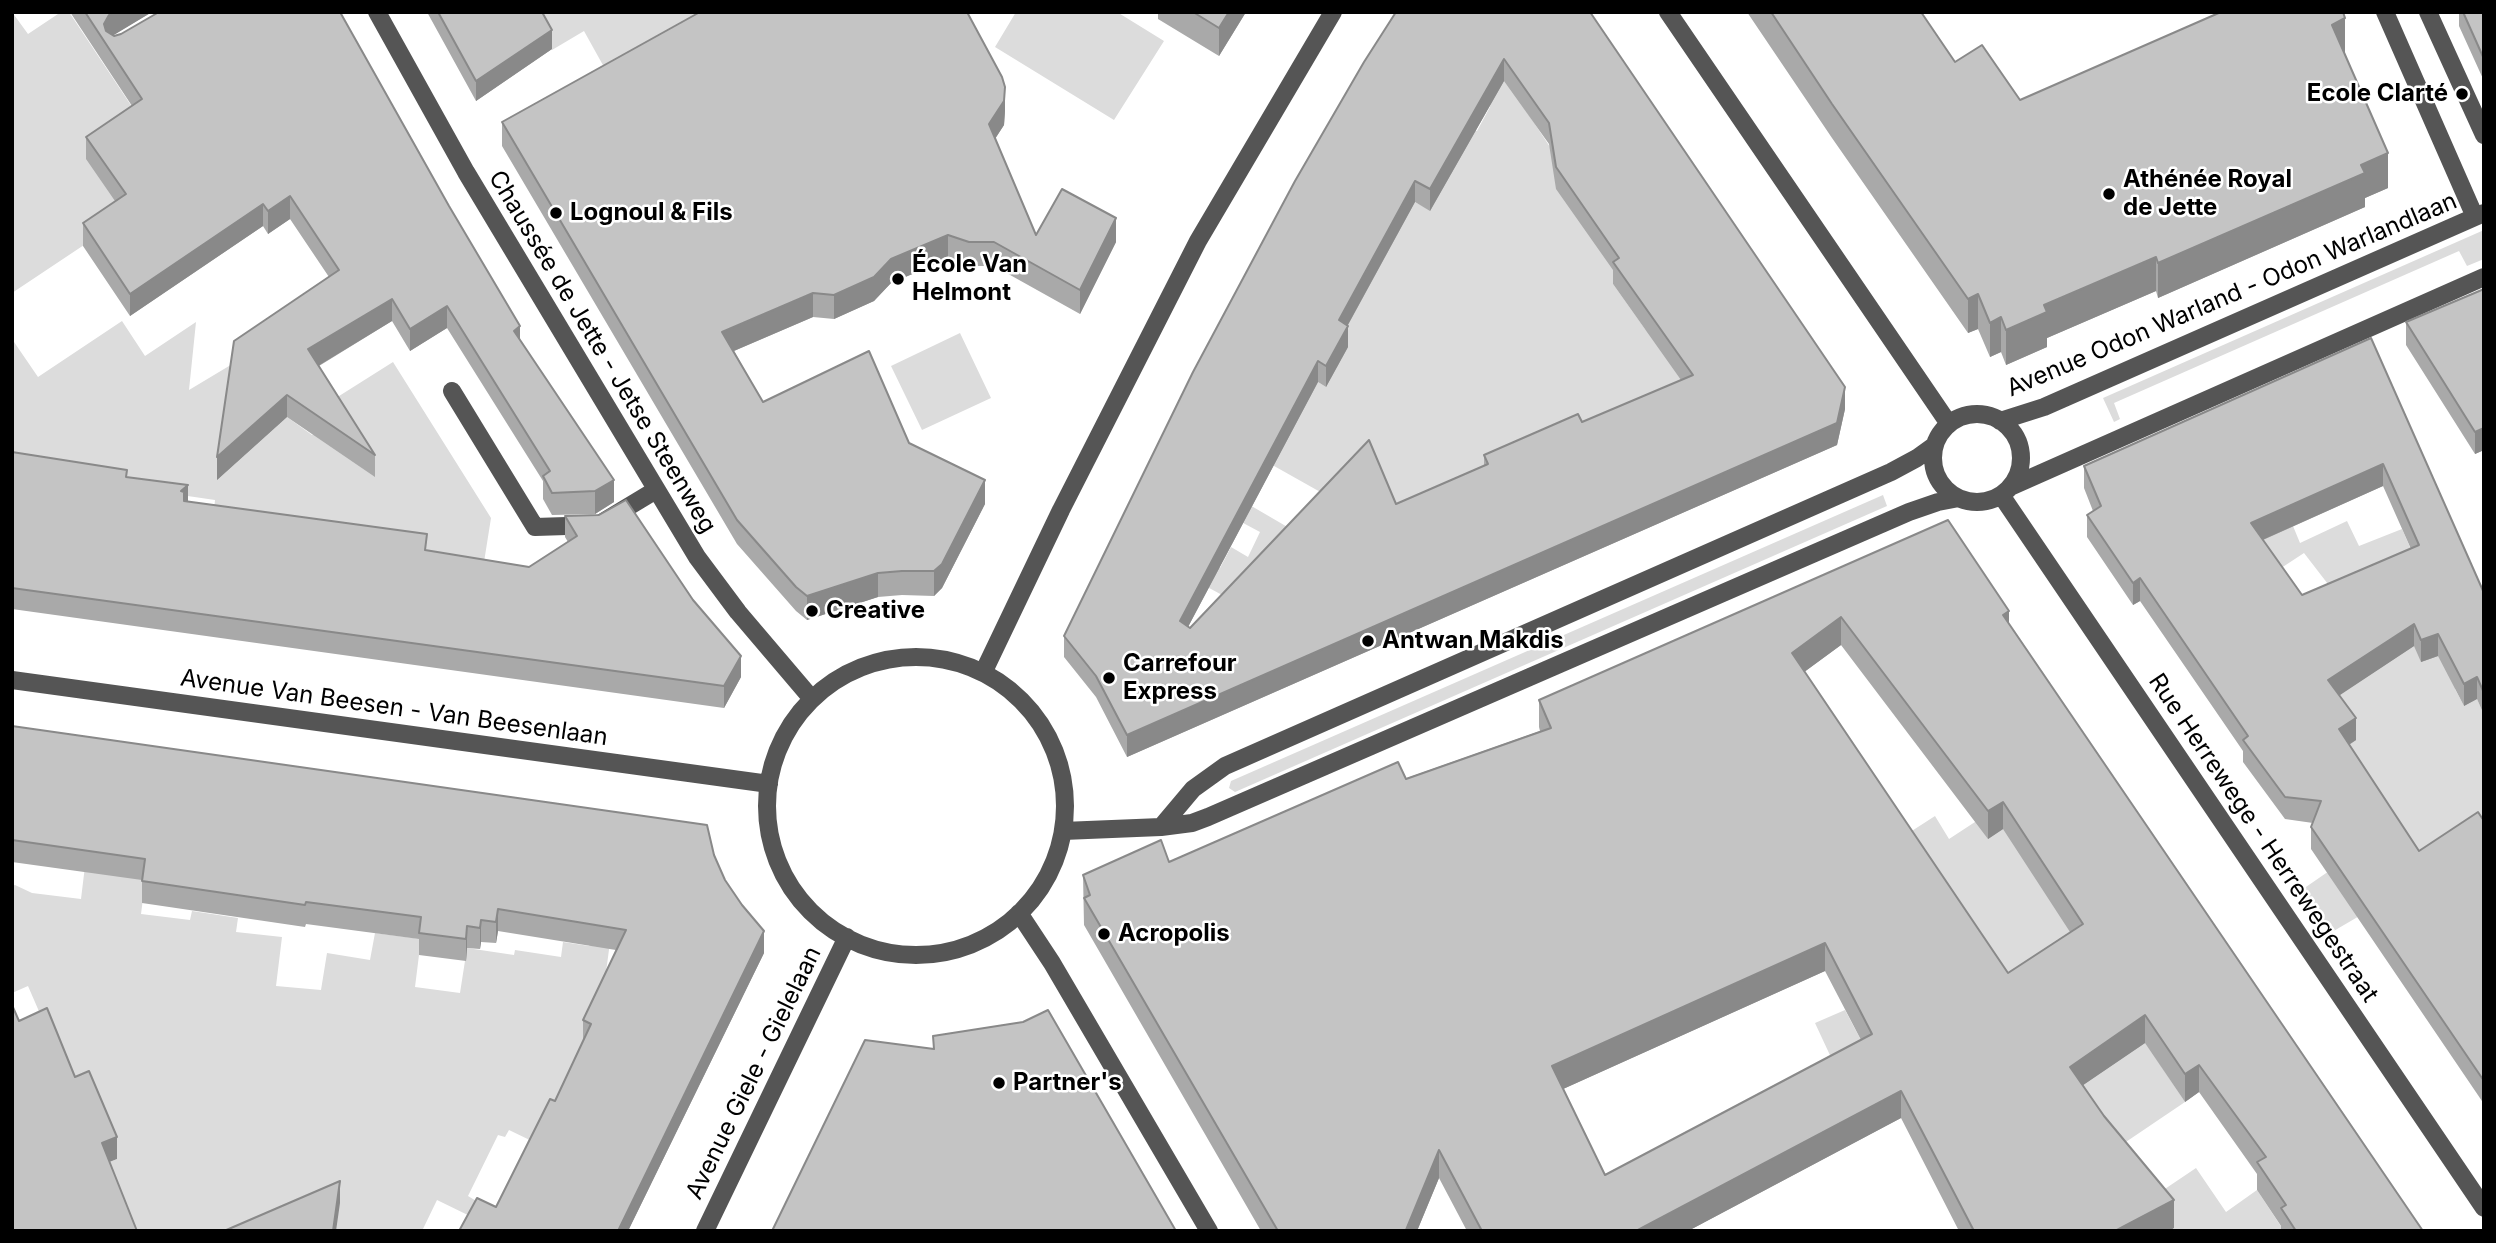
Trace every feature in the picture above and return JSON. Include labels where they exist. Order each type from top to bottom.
[{"type":"street","name":"Chaussée de Jette - Jetse Steenweg","points":[[377,12],[466,172],[697,557],[738,612],[812,699]]},
{"type":"street","points":[[984,673],[1060,510],[1198,241],[1333,12]]},
{"type":"street","points":[[1668,12],[1949,424]]},
{"type":"street","points":[[2385,12],[2480,215]]},
{"type":"street","points":[[2428,12],[2484,135]]},
{"type":"street","name":"Avenue Odon Warland - Odon Warlandlaan","points":[[2000,421],[2044,407],[2480,215]]},
{"type":"street","points":[[1935,445],[1933,455],[1937,475],[1950,493],[1973,502],[2006,491],[2484,277]]},
{"type":"street","points":[[452,391],[535,527],[598,525],[656,490]]},
{"type":"street","points":[[1161,827],[1193,789],[1225,766],[1891,472],[1935,445],[1949,424],[1961,417],[1987,415],[2012,431],[2019,445],[2021,460],[2017,475],[2006,491]]},
{"type":"street","name":"Rue Herrewege - Herrewegestraat","points":[[2006,491],[2484,1208]]},
{"type":"street","points":[[1063,831],[1192,823],[1909,512],[1959,498]]},
{"type":"street","points":[[919,656],[953,662],[984,673],[1004,685],[1022,701],[1050,739],[1059,761],[1064,784],[1063,831],[1048,876],[1019,914],[996,932],[971,944],[943,952],[919,955],[894,953],[870,947],[826,925],[793,889],[780,866],[771,841],[767,816],[772,765],[795,719],[812,699],[842,677],[859,668],[886,660],[919,656]]},
{"type":"street","name":"Avenue Van Beesen - Van Beesenlaan","points":[[12,680],[769,784]]},
{"type":"street","points":[[1019,914],[1052,963],[1209,1231]]},
{"type":"street","name":"Avenue Giele - Gielelaan","points":[[705,1231],[847,937]]},
{"type":"shaded area","points":[[12,12],[28,34],[61,12],[69,12],[142,122],[126,217],[12,293]]},
{"type":"shaded area","points":[[531,12],[744,12],[604,67],[584,31],[552,50]]},
{"type":"shaded area","points":[[1016,12],[1117,12],[1164,41],[1114,120],[995,47]]},
{"type":"shaded area","points":[[1497,43],[1511,88],[1632,271],[1613,284],[1645,329],[1741,402],[1396,525],[1331,498],[1267,462],[1318,382],[1326,387],[1316,328],[1409,199],[1430,210],[1468,126],[1477,131],[1490,107]]},
{"type":"shaded area","points":[[2484,230],[2484,259],[2467,266],[2459,251],[2114,403],[2120,419],[2114,422],[2103,398]]},
{"type":"shaded area","points":[[122,321],[145,356],[196,322],[189,390],[234,363],[218,479],[287,417],[312,435],[337,418],[328,403],[393,362],[491,518],[481,581],[212,530],[215,500],[174,494],[12,515],[12,339],[38,377]]},
{"type":"shaded area","points":[[960,333],[991,398],[922,430],[891,366]]},
{"type":"shaded area","points":[[1224,490],[1296,532],[1224,596],[1198,582],[1210,562],[1220,568],[1231,547],[1248,557],[1260,532],[1215,508]]},
{"type":"shaded area","points":[[1883,495],[1887,506],[1235,792],[1229,788],[1231,781]]},
{"type":"shaded area","points":[[2347,521],[2359,546],[2402,529],[2469,682],[2455,689],[2464,706],[2477,699],[2484,715],[2484,843],[2332,932],[2303,889],[2390,829],[2338,751],[2355,740],[2328,703],[2331,588],[2304,553],[2266,578],[2247,535],[2293,526],[2300,543]]},
{"type":"shaded area","points":[[1935,816],[1949,839],[1975,822],[2009,825],[2084,952],[2008,1001],[1904,836]]},
{"type":"shaded area","points":[[85,866],[146,875],[141,914],[190,920],[192,911],[238,918],[236,932],[282,937],[276,986],[321,990],[327,953],[370,960],[375,933],[421,939],[415,987],[460,993],[467,948],[514,955],[515,950],[561,957],[563,942],[589,946],[613,920],[606,972],[641,989],[538,1144],[509,1130],[505,1137],[498,1135],[468,1196],[483,1205],[476,1219],[437,1200],[422,1231],[128,1231],[40,1192],[117,1159],[89,1093],[12,1099],[51,1039],[28,986],[12,993],[12,886],[32,893],[81,899]]},
{"type":"shaded area","points":[[1845,1010],[1874,1065],[1842,1081],[1815,1023]]},
{"type":"shaded area","points":[[2174,1022],[2155,1057],[2185,1102],[2111,1152],[2054,1070]]},
{"type":"shaded area","points":[[2196,1168],[2226,1212],[2257,1190],[2284,1231],[2176,1231],[2150,1199]]},
{"type":"building","points":[[85,12],[114,12],[104,24],[106,31],[114,36],[159,12],[340,12],[520,326],[514,331],[614,480],[595,491],[552,493],[543,476],[550,471],[447,306],[410,329],[392,299],[308,349],[375,455],[287,395],[217,457],[234,341],[339,270],[290,196],[268,211],[263,204],[130,294],[83,223],[126,194],[86,137],[142,99]]},
{"type":"building","points":[[438,12],[542,12],[552,30],[476,81]]},
{"type":"building","points":[[700,12],[967,12],[1002,77],[1005,87],[1004,101],[989,124],[1036,235],[1062,189],[1116,218],[1080,290],[994,242],[969,242],[948,235],[891,259],[874,277],[834,295],[813,293],[722,332],[763,402],[869,351],[909,443],[985,480],[942,564],[934,571],[878,573],[807,596],[796,587],[737,520],[502,122]]},
{"type":"building","points":[[1193,12],[1229,12],[1219,28]]},
{"type":"building","points":[[1396,12],[1590,12],[1845,387],[1837,423],[1127,735],[1096,676],[1064,636],[1193,372],[1295,181]],"holes":[[[1504,59],[1549,123],[1556,167],[1619,258],[1613,262],[1693,375],[1582,422],[1578,414],[1484,455],[1488,464],[1396,504],[1369,440],[1190,628],[1180,621],[1318,361],[1326,366],[1348,326],[1339,320],[1415,181],[1430,189]]]},
{"type":"building","name":"Athénée Royal de Jette","points":[[1771,12],[1921,12],[1955,62],[1982,45],[2020,100],[2221,12],[2343,12],[2345,18],[2332,25],[2388,153],[2361,165],[2365,173],[2158,263],[2156,257],[2044,305],[2047,312],[2006,330],[2001,317],[1990,323],[1978,294],[1968,299]]},
{"type":"building","points":[[2463,12],[2484,12],[2484,59]]},
{"type":"building","points":[[2484,289],[2484,428],[2475,432],[2406,322]]},
{"type":"building","points":[[2371,338],[2484,593],[2484,693],[2477,677],[2464,684],[2438,634],[2421,640],[2414,624],[2328,680],[2356,718],[2339,729],[2419,851],[2478,812],[2484,821],[2484,1081],[2311,827],[2321,801],[2285,797],[2243,740],[2248,736],[2140,578],[2133,583],[2087,515],[2101,506],[2084,466]],"holes":[[[2383,464],[2419,545],[2302,595],[2251,523]]]},
{"type":"building","points":[[12,452],[127,470],[126,477],[188,485],[181,491],[184,492],[184,501],[427,534],[425,550],[529,567],[577,536],[565,516],[599,515],[626,500],[693,600],[741,656],[724,686],[12,588]]},
{"type":"building","points":[[1948,520],[2009,611],[2003,615],[2423,1231],[2296,1231],[2281,1208],[2286,1205],[2257,1162],[2266,1157],[2199,1065],[2185,1074],[2145,1015],[2070,1067],[2104,1116],[2174,1200],[2115,1231],[1974,1231],[1901,1091],[1636,1231],[1482,1231],[1439,1150],[1406,1230],[1278,1231],[1084,898],[1090,895],[1083,875],[1161,840],[1169,862],[1398,762],[1406,779],[1551,728],[1539,700]],"holes":[[[1841,617],[1988,811],[2003,802],[2083,924],[2008,973],[1792,653]],[[1825,943],[1872,1034],[1605,1175],[1552,1066]]]},
{"type":"building","points":[[12,726],[707,825],[714,855],[725,880],[764,931],[618,1231],[459,1231],[477,1198],[496,1207],[550,1099],[555,1101],[591,1024],[583,1020],[626,930],[498,909],[496,922],[481,920],[480,928],[467,926],[466,939],[419,933],[421,917],[306,902],[305,905],[142,881],[145,859],[12,840]]},
{"type":"building","points":[[12,1005],[19,1021],[47,1008],[75,1077],[89,1071],[117,1137],[102,1143],[137,1231],[12,1231]]},
{"type":"building","points":[[1048,1010],[1176,1231],[772,1231],[865,1040],[934,1049],[933,1036],[1023,1022]]},
{"type":"building","points":[[340,1181],[333,1231],[224,1231]]},
{"type":"place","name":"Ecole Clarté","points":[[2462,94]]},
{"type":"place","name":"Athénée Royal de Jette","points":[[2109,194]]},
{"type":"place","name":"Lognoul & Fils","points":[[556,213]]},
{"type":"place","name":"École Van Helmont","points":[[898,279]]},
{"type":"place","name":"Creative","points":[[812,611]]},
{"type":"place","name":"Antwan Makdis","points":[[1368,641]]},
{"type":"place","name":"Carrefour Express","points":[[1109,678]]},
{"type":"place","name":"Acropolis","points":[[1104,934]]},
{"type":"place","name":"Partner's","points":[[999,1083]]}]
